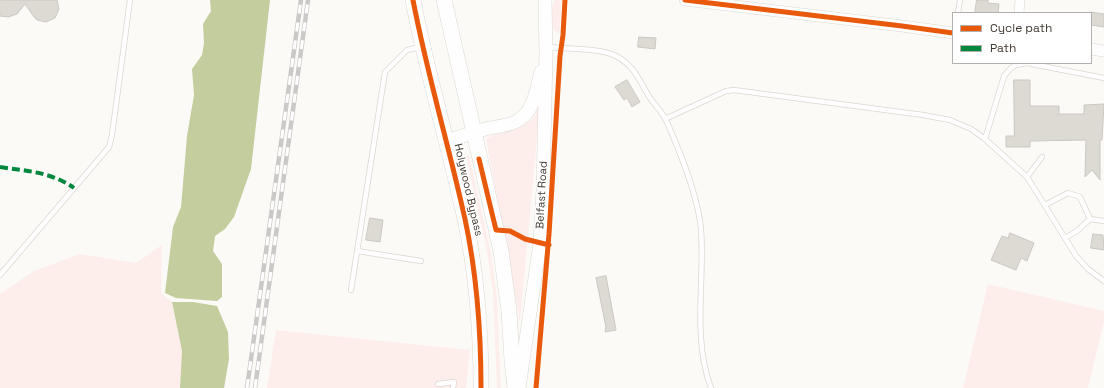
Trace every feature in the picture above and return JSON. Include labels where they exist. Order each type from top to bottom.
[{"type":"highway","name":"Holywood Bypass","points":[[413,0],[422,46],[465,220],[474,268],[480,319],[481,388]]},
{"type":"highway","name":"Holywood Bypass","points":[[444,0],[500,251],[509,311],[515,388]]},
{"type":"main road","name":"Belfast Road","points":[[519,388],[540,243],[543,191],[546,50],[545,0]]},
{"type":"main road","points":[[446,141],[473,132],[509,125],[523,117],[531,107],[546,50]]},
{"type":"street","points":[[686,0],[952,33]]},
{"type":"street","points":[[1019,12],[1020,0]]},
{"type":"street","points":[[1092,49],[1104,51]]},
{"type":"lane","points":[[0,275],[109,147],[112,135],[130,0]]},
{"type":"lane","points":[[958,12],[960,0]]},
{"type":"lane","points":[[351,290],[385,72],[407,50],[422,46]]},
{"type":"lane","points":[[546,50],[597,51],[616,56],[632,68],[665,119],[681,158],[694,198],[700,228],[702,259],[700,318],[702,352],[706,375],[711,388]]},
{"type":"lane","points":[[985,139],[1001,80],[1007,72],[1016,65],[1022,64]]},
{"type":"lane","points":[[1032,64],[1104,78]]},
{"type":"lane","points":[[665,119],[726,91],[734,90],[930,116],[950,120],[971,129],[985,139],[1026,177],[1076,256],[1088,269],[1104,281]]},
{"type":"lane","points":[[1026,177],[1042,157]]},
{"type":"lane","points":[[1045,205],[1068,193],[1080,197],[1090,219]]},
{"type":"lane","points":[[1065,238],[1090,219],[1104,221]]},
{"type":"lane","points":[[357,250],[421,261]]},
{"type":"lane","points":[[438,384],[454,382],[453,388]]},
{"type":"shaded area","points":[[210,0],[270,0],[251,169],[234,217],[225,229],[215,236],[213,251],[222,264],[222,297],[217,301],[176,298],[165,293],[173,227],[181,207],[187,136],[194,95],[192,69],[202,55],[204,43],[203,24],[211,11]]},
{"type":"shaded area","points":[[555,0],[562,0],[559,34],[553,29],[552,9]]},
{"type":"shaded area","points":[[541,95],[520,322],[486,139],[528,123],[537,111]]},
{"type":"shaded area","points":[[469,155],[491,253],[497,298],[501,388],[497,388],[493,293],[487,251],[466,156]]},
{"type":"shaded area","points":[[162,245],[161,293],[172,302],[182,351],[180,388],[0,388],[0,294],[34,271],[80,254],[136,263]]},
{"type":"shaded area","points":[[988,284],[1104,311],[1104,321],[1088,388],[963,388]]},
{"type":"shaded area","points":[[172,302],[193,302],[217,306],[228,332],[229,359],[224,388],[180,388],[182,351]]},
{"type":"shaded area","points":[[276,330],[470,350],[466,388],[267,388]]},
{"type":"building","points":[[0,0],[57,0],[59,9],[55,18],[46,22],[37,20],[25,4],[17,14],[8,17],[0,16]]},
{"type":"building","points":[[977,0],[988,0],[988,3],[999,4],[998,12],[975,12]]},
{"type":"building","points":[[1092,12],[1104,14],[1104,27],[1092,25]]},
{"type":"building","points":[[639,37],[656,38],[655,49],[638,47]]},
{"type":"building","points":[[627,80],[640,102],[632,107],[627,98],[624,100],[615,87]]},
{"type":"building","points":[[1014,80],[1030,80],[1030,106],[1059,106],[1059,114],[1084,114],[1084,105],[1104,104],[1102,140],[1100,140],[1100,180],[1092,170],[1085,177],[1086,140],[1030,141],[1030,147],[1006,147],[1006,136],[1014,136]]},
{"type":"building","points":[[370,218],[383,220],[380,242],[366,240]]},
{"type":"building","points":[[1010,233],[1034,243],[1027,261],[1021,258],[1016,270],[991,260],[1002,236],[1008,238]]},
{"type":"building","points":[[1093,234],[1103,235],[1104,250],[1091,248]]},
{"type":"building","points":[[606,276],[616,330],[605,332],[606,327],[596,278]]},
{"type":"railway","points":[[247,388],[301,0]]},
{"type":"railway","points":[[255,388],[308,0]]},
{"type":"marked path","points":[[0,167],[48,175],[74,188]]},
{"type":"cycle path","points":[[413,0],[459,192],[473,261],[478,303],[481,388]]},
{"type":"cycle path","points":[[536,388],[549,234],[565,0]]},
{"type":"cycle path","points":[[685,0],[952,33]]},
{"type":"cycle path","points":[[479,159],[496,230],[510,231],[525,239],[549,245]]}]
